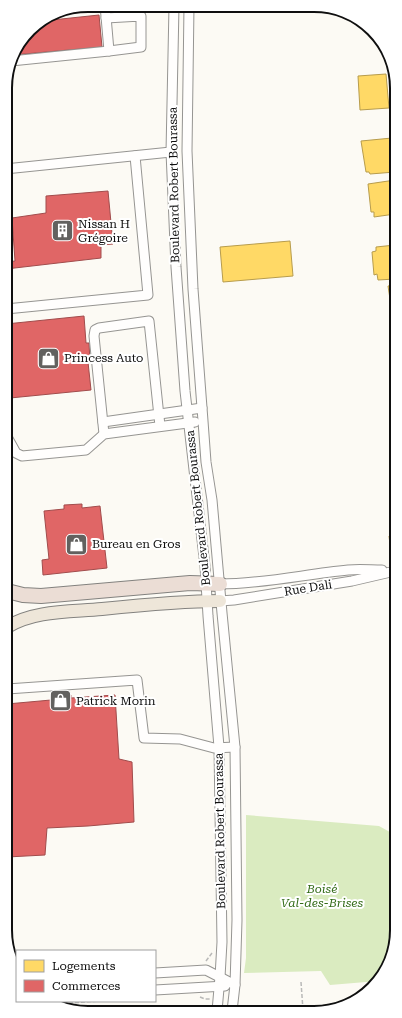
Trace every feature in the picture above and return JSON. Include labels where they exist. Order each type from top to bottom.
[{"type":"highway","points":[[12,592],[23,595],[41,596],[190,584],[213,584]]},
{"type":"main road","points":[[12,625],[23,620],[51,614],[191,601],[220,600]]},
{"type":"street","points":[[106,12],[109,51]]},
{"type":"street","name":"Boulevard Robert Bourassa","points":[[174,12],[172,152],[177,291],[189,423],[213,584],[220,600],[235,747],[237,920],[235,985],[233,1006]]},
{"type":"street","name":"Boulevard Robert Bourassa","points":[[189,12],[187,111],[188,187],[193,289],[206,462],[212,500],[213,584],[207,601],[219,747],[222,942],[218,1006]]},
{"type":"street","points":[[17,60],[141,47],[141,16],[106,18]]},
{"type":"street","points":[[12,168],[172,152]]},
{"type":"street","points":[[12,308],[148,295],[135,156]]},
{"type":"street","points":[[104,434],[94,336],[95,330],[99,328],[150,321],[160,426]]},
{"type":"street","points":[[103,422],[202,408]]},
{"type":"street","points":[[12,446],[17,455],[22,456],[86,450],[104,434],[203,421]]},
{"type":"street","name":"Rue Dali","points":[[213,584],[232,584],[350,570],[390,571]]},
{"type":"street","name":"Rue Dali","points":[[220,600],[234,600],[352,581],[390,572]]},
{"type":"street","points":[[12,689],[137,680],[144,738],[180,739],[214,748],[235,747]]},
{"type":"street","points":[[156,973],[206,970],[220,982]]},
{"type":"street","points":[[156,990],[220,982],[235,985]]},
{"type":"path","points":[[300,982],[303,1006]]},
{"type":"path","points":[[199,996],[205,999]]},
{"type":"path","points":[[67,1003],[85,1002]]},
{"type":"green space","name":"Boisé Val-des-Brises","points":[[246,815],[379,826],[390,832],[390,935],[382,964],[369,982],[330,985],[321,971],[244,973],[246,958]]},
{"type":"building: Logements","points":[[386,74],[389,108],[360,110],[358,76]]},
{"type":"building: Logements","points":[[390,138],[390,172],[370,174],[369,172],[366,172],[361,141]]},
{"type":"building: Logements","points":[[390,181],[390,215],[374,217],[374,212],[371,212],[368,184]]},
{"type":"building: Logements","points":[[290,241],[293,276],[223,282],[220,247]]},
{"type":"building: Logements","points":[[390,246],[390,279],[378,280],[377,274],[374,275],[372,252],[376,251],[376,247]]},
{"type":"building: Logements","points":[[388,286],[390,286],[390,299]]},
{"type":"building: Commerces","points":[[99,15],[102,47],[20,54],[34,34],[54,20]]},
{"type":"building: Commerces","name":"Nissan H Grégoire","points":[[108,191],[113,244],[101,245],[101,258],[12,268],[12,261],[15,261],[12,218],[46,213],[46,196]]},
{"type":"building: Commerces","name":"Princess Auto","points":[[84,316],[86,343],[89,343],[90,362],[88,362],[91,390],[12,398],[12,323]]},
{"type":"building: Commerces","points":[[82,504],[82,508],[100,506],[107,568],[43,575],[42,560],[49,559],[44,511],[64,509],[64,505]]},
{"type":"building: Commerces","points":[[71,695],[71,698],[115,695],[119,759],[132,762],[134,822],[47,828],[45,855],[12,857],[12,704],[51,700],[51,696]]},
{"type":"place","name":"Nissan H Grégoire","points":[[62,231]]},
{"type":"place","name":"Princess Auto","points":[[48,358]]},
{"type":"place","name":"Bureau en Gros","points":[[76,544]]},
{"type":"place","name":"Patrick Morin","points":[[61,701]]}]
